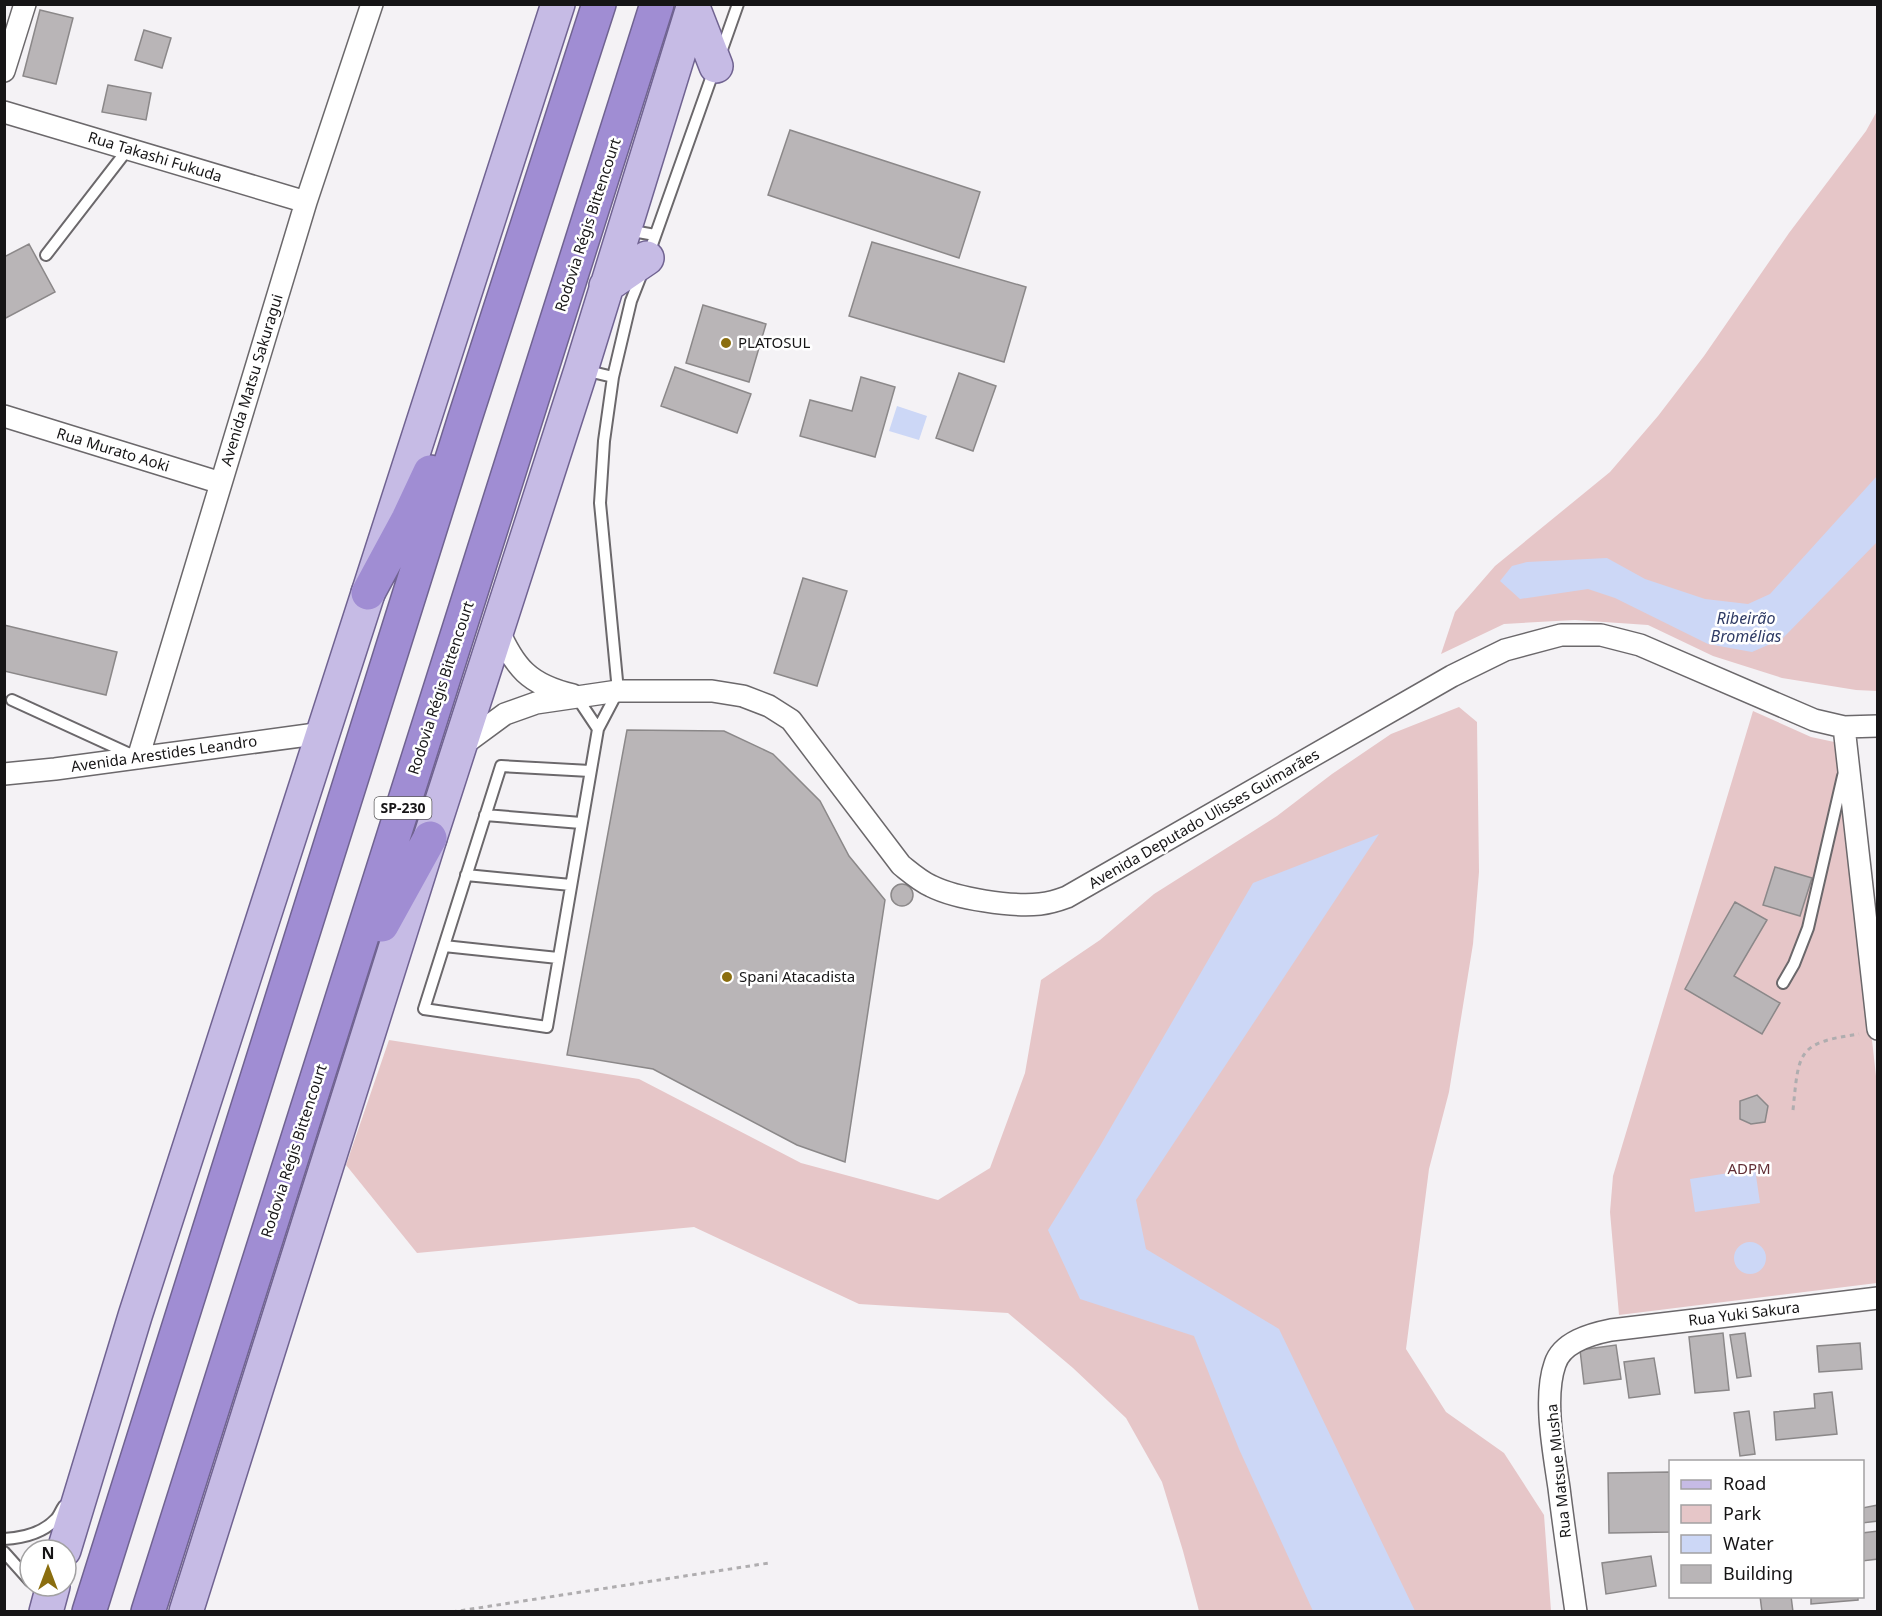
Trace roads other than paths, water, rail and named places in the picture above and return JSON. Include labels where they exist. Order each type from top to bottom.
[{"type":"highway","points":[[89,1611],[599,4]]},
{"type":"highway","name":"Rodovia Régis Bittencourt","points":[[148,1611],[657,4]]},
{"type":"highway","points":[[368,592],[408,519],[499,314]]},
{"type":"highway","points":[[330,1038],[385,919],[430,838]]},
{"type":"main road","points":[[68,1538],[135,1316],[558,4]]},
{"type":"main road","points":[[694,6],[716,66]]},
{"type":"main road","points":[[186,1611],[694,6]]},
{"type":"main road","points":[[606,285],[651,246]]},
{"type":"street","points":[[4,71],[25,4]]},
{"type":"street","name":"Avenida Matsu Sakuragui","points":[[138,758],[306,202],[372,4]]},
{"type":"street","name":"Rua Takashi Fukuda","points":[[4,111],[306,202]]},
{"type":"street","name":"Rua Murato Aoki","points":[[4,416],[221,483]]},
{"type":"street","name":"Avenida Deputado Ulisses Guimarães","points":[[497,627],[507,651],[537,683],[552,690],[576,696]]},
{"type":"street","name":"Avenida Deputado Ulisses Guimarães","points":[[458,748],[505,714],[536,703],[618,691],[712,691],[743,696],[769,706],[791,720],[901,865],[915,876],[932,887],[955,895],[987,901],[1042,904],[1067,897],[1452,676],[1505,650],[1561,635],[1601,635],[1640,645],[1814,720],[1844,728],[1878,726]]},
{"type":"street","points":[[1844,728],[1873,1031]]},
{"type":"street","name":"Avenida Arestides Leandro","points":[[4,774],[323,733]]},
{"type":"street","name":"Rua Yuki Sakura","points":[[1611,1330],[1878,1298]]},
{"type":"street","name":"Rua Matsue Musha","points":[[1576,1611],[1551,1432],[1550,1390],[1555,1364],[1561,1353],[1588,1335],[1611,1330]]},
{"type":"lane","points":[[590,771],[501,766],[424,1009],[547,1028],[598,729],[618,691],[600,502],[604,441],[613,377],[632,302],[738,4]]},
{"type":"lane","points":[[46,255],[128,149]]},
{"type":"lane","points":[[624,229],[651,246]]},
{"type":"lane","points":[[580,370],[613,377]]},
{"type":"lane","points":[[576,696],[598,729]]},
{"type":"lane","points":[[12,700],[138,758]]},
{"type":"lane","points":[[1783,983],[1794,964],[1808,928],[1847,758]]},
{"type":"lane","points":[[485,815],[581,823]]},
{"type":"lane","points":[[466,875],[571,885]]},
{"type":"lane","points":[[444,946],[558,958]]},
{"type":"lane","points":[[4,1539],[34,1533],[56,1520],[99,1436]]},
{"type":"lane","points":[[4,1552],[18,1567]]},
{"type":"water","points":[[897,406],[927,416],[919,440],[889,431]]},
{"type":"water","name":"Ribeirão Bromélias","points":[[1877,476],[1877,542],[1782,639],[1752,652],[1708,644],[1615,598],[1588,589],[1520,599],[1500,581],[1512,566],[1527,562],[1607,558],[1645,579],[1705,599],[1748,604],[1770,594]]},
{"type":"water","points":[[1379,834],[1136,1200],[1146,1249],[1279,1329],[1415,1611],[1313,1611],[1239,1449],[1194,1336],[1080,1299],[1048,1230],[1100,1146],[1253,883]]},
{"type":"water","points":[[1755,1169],[1760,1203],[1695,1212],[1690,1179]]},
{"type":"water","points":[[1750,1242],[1761,1247],[1766,1258],[1761,1269],[1750,1274],[1739,1269],[1734,1258],[1739,1247]]},
{"type":"place","name":"PLATOSUL","points":[[726,343]]},
{"type":"place","name":"Spani Atacadista","points":[[727,977]]},
{"type":"park label","name":"ADPM","points":[[1749,1169]]}]
